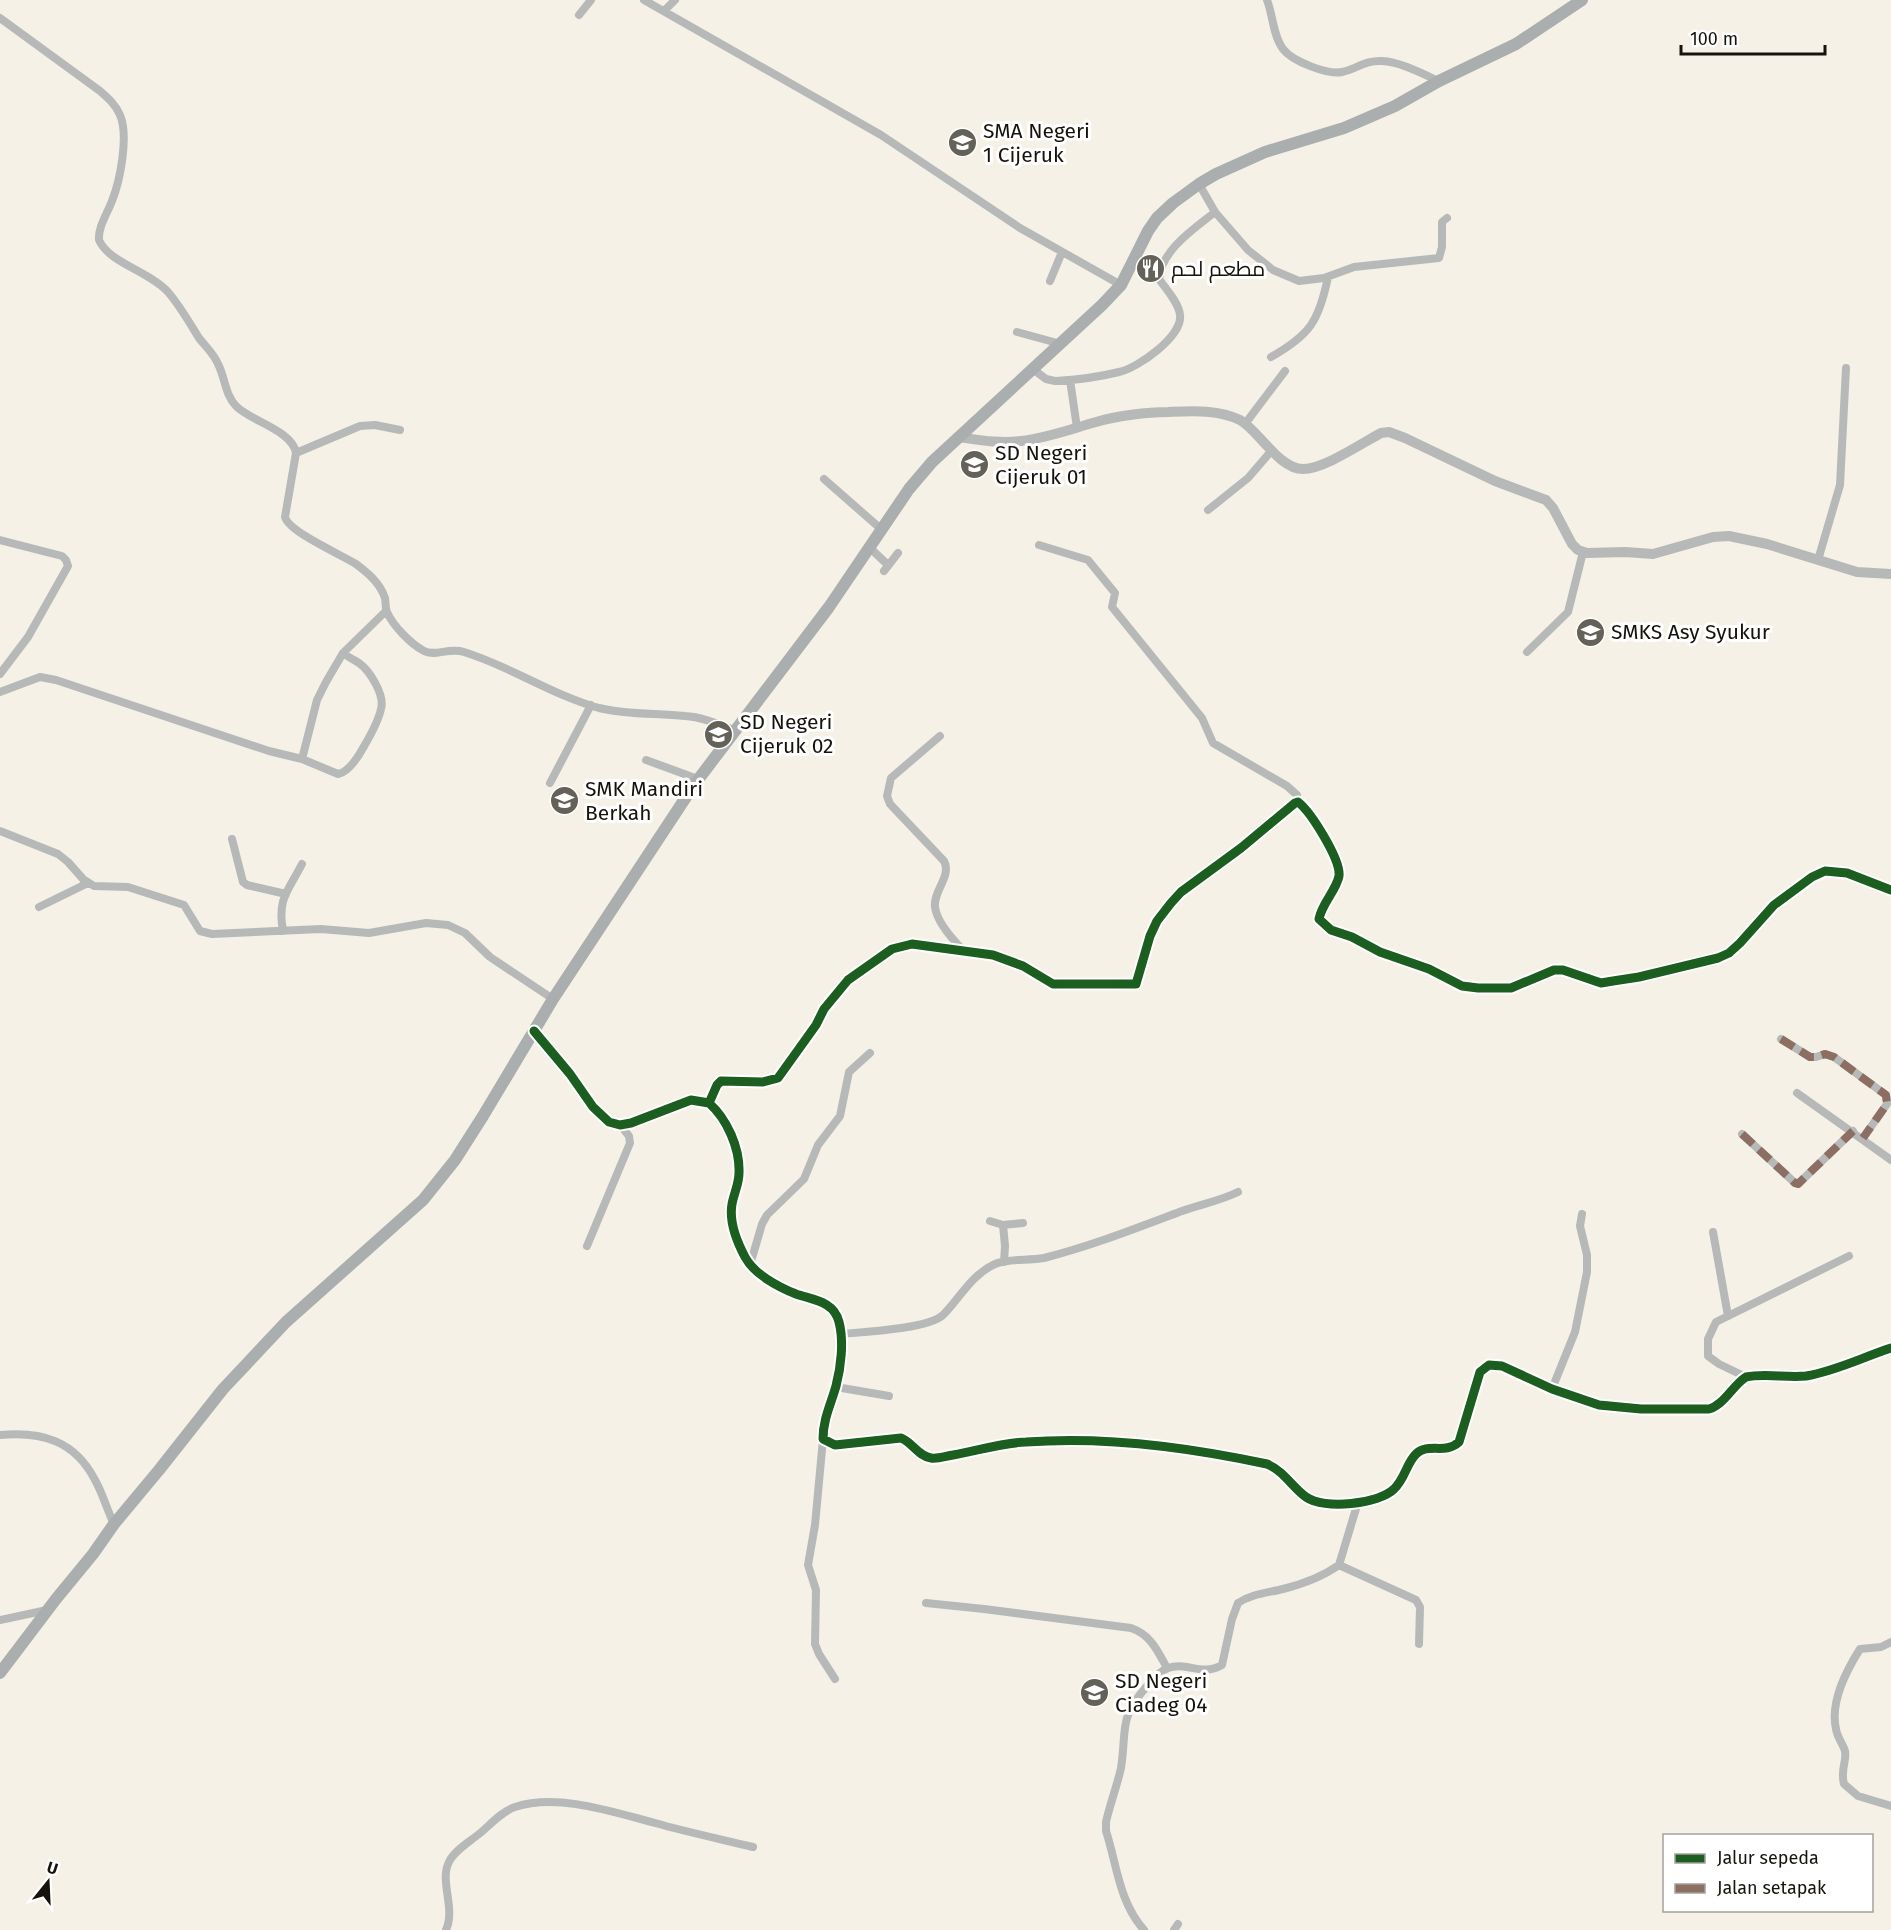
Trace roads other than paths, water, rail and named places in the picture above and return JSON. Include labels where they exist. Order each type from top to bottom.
[{"type":"main road","points":[[0,1673],[114,1524],[223,1389],[278,1331],[423,1200],[455,1160],[553,999],[651,847],[734,730],[823,615],[921,474],[958,437],[1086,322],[1120,285],[1148,231],[1166,210],[1198,184],[1216,174],[1265,152],[1370,118],[1439,81],[1516,44],[1582,0]]},
{"type":"street","points":[[579,15],[591,0]]},
{"type":"street","points":[[644,0],[881,135],[1008,220],[1120,285]]},
{"type":"street","points":[[664,11],[675,0]]},
{"type":"street","points":[[1267,0],[1279,43],[1290,56],[1300,61],[1323,70],[1340,73],[1364,63],[1385,61],[1439,81]]},
{"type":"street","points":[[0,18],[100,91],[116,107],[123,126],[122,154],[114,197],[99,235],[102,246],[114,257],[138,269],[165,289],[215,357],[235,406],[289,440],[295,447],[296,453],[287,494],[285,517],[291,527],[344,557],[371,576],[380,588],[385,600],[386,611],[412,642],[427,653],[435,654],[447,650],[461,651],[591,705],[615,711],[693,717],[734,730]]},
{"type":"street","points":[[1198,184],[1215,212],[1248,250],[1273,270],[1299,281],[1328,277],[1354,267],[1439,258],[1442,246],[1442,222],[1447,218]]},
{"type":"street","points":[[1034,370],[1050,381],[1120,372],[1131,368],[1169,340],[1179,326],[1181,318],[1176,304],[1159,279],[1162,265],[1189,233],[1215,212]]},
{"type":"street","points":[[1050,281],[1062,252]]},
{"type":"street","points":[[1271,357],[1293,345],[1310,329],[1323,302],[1328,277]]},
{"type":"street","points":[[1017,332],[1061,344]]},
{"type":"street","points":[[1818,560],[1840,485],[1846,368]]},
{"type":"street","points":[[1245,424],[1285,371]]},
{"type":"street","points":[[1070,380],[1077,428]]},
{"type":"street","points":[[958,437],[1012,442],[1053,435],[1109,419],[1164,411],[1208,412],[1227,416],[1245,424],[1276,454],[1291,466],[1301,470],[1312,468],[1382,434],[1393,433],[1502,484],[1535,494],[1546,500],[1572,544],[1583,552],[1653,554],[1713,537],[1729,536],[1767,544],[1857,572],[1891,574]]},
{"type":"street","points":[[296,453],[360,426],[375,425],[400,430]]},
{"type":"street","points":[[1208,510],[1276,454]]},
{"type":"street","points":[[824,479],[881,530]]},
{"type":"street","points":[[0,540],[62,556],[68,566],[28,636],[3,665],[0,674]]},
{"type":"street","points":[[1039,544],[1088,560],[1095,566],[1115,593],[1112,606],[1202,718],[1211,740],[1287,786],[1297,795],[1298,802],[1311,816],[1334,856],[1339,872],[1336,884],[1321,911],[1319,919],[1324,925],[1330,930],[1360,940],[1380,952],[1440,973],[1462,986],[1511,988],[1554,970],[1563,970],[1601,983],[1639,977],[1718,958],[1740,943],[1774,905],[1812,877],[1825,871],[1847,873],[1891,890]]},
{"type":"street","points":[[869,547],[886,568],[898,553]]},
{"type":"street","points":[[1527,652],[1568,612],[1583,552]]},
{"type":"street","points":[[302,759],[317,700],[343,653],[386,611]]},
{"type":"street","points":[[0,692],[40,677],[57,680],[269,751],[302,759],[338,774],[342,773],[357,758],[374,729],[382,707],[381,698],[361,665],[343,653]]},
{"type":"street","points":[[550,783],[591,705]]},
{"type":"street","points":[[940,736],[891,778],[887,796],[890,804],[944,861],[946,869],[935,907],[942,924],[964,952]]},
{"type":"street","points":[[646,760],[698,780]]},
{"type":"street","points":[[709,1103],[717,1084],[721,1081],[763,1082],[778,1078],[816,1025],[824,1009],[848,980],[892,949],[912,944],[993,955],[1010,960],[1053,984],[1136,984],[1150,936],[1157,921],[1171,903],[1181,892],[1298,802]]},
{"type":"street","points":[[0,831],[58,854],[68,861],[87,883],[102,887],[120,886],[141,890],[186,906],[200,931],[204,933],[281,924],[369,933],[426,923],[441,923],[465,933],[490,957],[553,999]]},
{"type":"street","points":[[232,839],[243,882],[247,885],[286,894]]},
{"type":"street","points":[[281,924],[281,903],[302,864]]},
{"type":"street","points":[[39,907],[87,883]]},
{"type":"street","points":[[534,1031],[570,1074],[599,1114],[609,1122],[620,1125],[650,1117],[691,1100],[709,1103],[722,1117],[736,1153],[739,1173],[732,1215],[740,1246],[750,1265],[776,1284],[834,1310],[841,1334],[839,1376],[825,1415],[815,1525],[808,1565],[816,1590],[815,1644],[835,1678]]},
{"type":"street","points":[[1781,1038],[1810,1057],[1824,1054],[1834,1057],[1886,1095],[1887,1104],[1863,1138]]},
{"type":"street","points":[[750,1265],[762,1224],[767,1215],[804,1179],[818,1145],[840,1116],[849,1072],[870,1053]]},
{"type":"street","points":[[1797,1093],[1891,1160]]},
{"type":"street","points":[[587,1246],[630,1143],[629,1136],[620,1125]]},
{"type":"street","points":[[1742,1134],[1794,1183],[1798,1184],[1853,1131]]},
{"type":"street","points":[[841,1334],[874,1332],[936,1320],[944,1314],[971,1281],[992,1266],[1004,1262],[1042,1258],[1072,1250],[1215,1202],[1238,1192]]},
{"type":"street","points":[[1552,1389],[1575,1332],[1587,1272],[1587,1255],[1580,1226],[1582,1214]]},
{"type":"street","points":[[990,1221],[1002,1225],[1023,1223]]},
{"type":"street","points":[[1002,1225],[1005,1246],[1004,1262]]},
{"type":"street","points":[[1713,1232],[1728,1316]]},
{"type":"street","points":[[1849,1256],[1716,1322],[1708,1338],[1708,1356],[1746,1377],[1794,1377],[1855,1363],[1891,1348]]},
{"type":"street","points":[[823,1438],[836,1445],[901,1438],[928,1458],[1037,1441],[1182,1447],[1267,1464],[1286,1476],[1304,1496],[1319,1503],[1339,1504],[1386,1496],[1402,1480],[1417,1452],[1423,1449],[1445,1450],[1459,1442],[1480,1372],[1489,1365],[1502,1366],[1584,1401],[1617,1408],[1709,1409],[1718,1405],[1740,1380],[1746,1377]]},
{"type":"street","points":[[836,1387],[889,1396]]},
{"type":"street","points":[[0,1435],[21,1433],[45,1437],[67,1446],[83,1461],[96,1481],[114,1524]]},
{"type":"street","points":[[1141,1929],[1122,1894],[1106,1831],[1106,1822],[1120,1770],[1125,1719],[1128,1711],[1149,1683],[1167,1668],[1178,1666],[1212,1671],[1222,1665],[1232,1618],[1238,1603],[1253,1595],[1325,1575],[1339,1565],[1358,1502]]},
{"type":"street","points":[[1339,1565],[1416,1600],[1420,1607],[1419,1644]]},
{"type":"street","points":[[926,1603],[1131,1628],[1140,1631],[1152,1641],[1167,1668]]},
{"type":"street","points":[[0,1620],[47,1610]]},
{"type":"street","points":[[1891,1642],[1881,1647],[1860,1649],[1844,1679],[1836,1704],[1835,1724],[1836,1732],[1845,1750],[1841,1770],[1844,1784],[1858,1796],[1891,1806]]},
{"type":"street","points":[[446,1930],[450,1909],[448,1863],[462,1847],[513,1808],[527,1804],[550,1802],[606,1809],[654,1823],[753,1846]]},
{"type":"place","name":"SMA Negeri 1 Cijeruk","points":[[962,143]]},
{"type":"place","name":"مطعم لحم","points":[[1150,269]]},
{"type":"place","name":"SD Negeri Cijeruk 01","points":[[974,465]]},
{"type":"place","name":"SMKS Asy Syukur","points":[[1590,632]]},
{"type":"place","name":"SD Negeri Cijeruk 02","points":[[719,734]]},
{"type":"place","name":"SMK Mandiri Berkah","points":[[564,801]]},
{"type":"place","name":"SD Negeri Ciadeg 04","points":[[1094,1693]]}]
